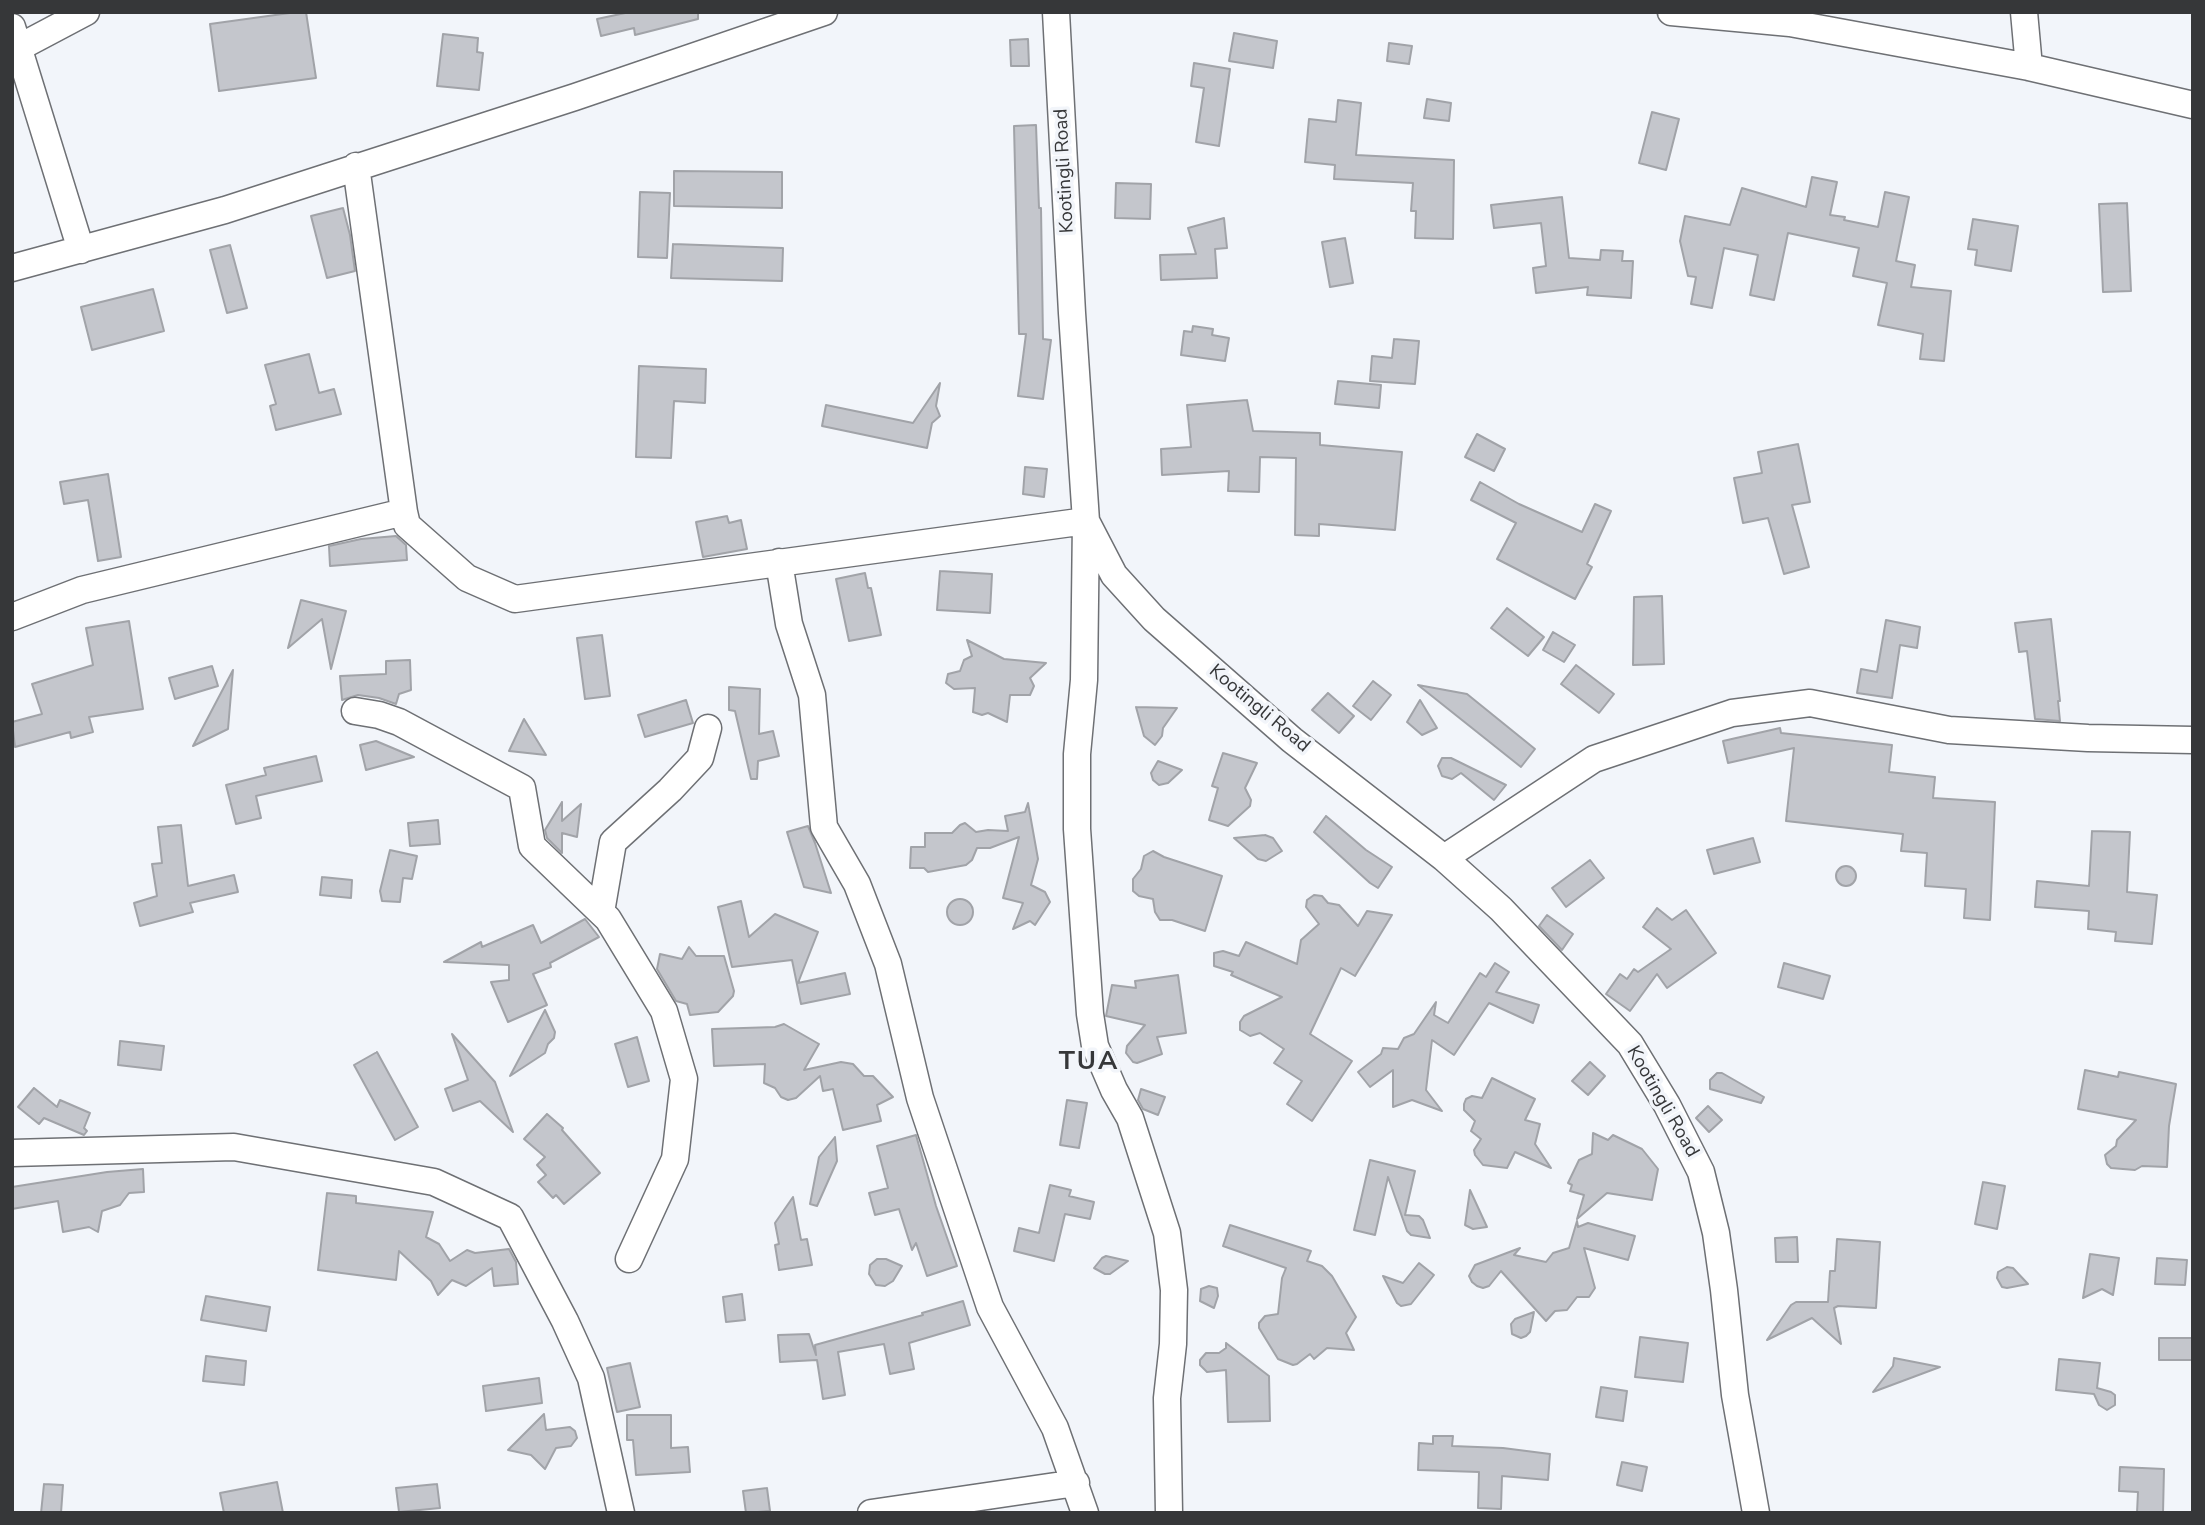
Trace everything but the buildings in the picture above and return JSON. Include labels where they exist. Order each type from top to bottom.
[{"type":"street","points":[[81,250],[15,37],[86,12]]},
{"type":"street","points":[[12,268],[225,210],[576,97],[824,12]]},
{"type":"street","name":"Kootingli Road","points":[[1056,12],[1086,521],[1114,575],[1154,619],[1293,740],[1444,858],[1501,909],[1630,1044],[1667,1105],[1701,1172],[1716,1233],[1735,1395],[1756,1513]]},
{"type":"street","points":[[1671,12],[1790,23],[2029,67],[2193,105]]},
{"type":"street","points":[[2024,12],[2029,67]]},
{"type":"street","points":[[356,166],[407,525],[467,578],[515,599],[1086,521],[1084,680],[1077,754],[1077,829],[1090,1014],[1095,1046],[1114,1090],[1130,1118],[1167,1233],[1174,1290],[1173,1344],[1167,1398],[1169,1513]]},
{"type":"street","points":[[12,617],[82,590],[404,512]]},
{"type":"street","points":[[779,562],[789,624],[812,695],[824,827],[857,884],[888,964],[920,1098],[990,1307],[1055,1428],[1085,1513]]},
{"type":"street","points":[[1444,858],[1594,759],[1732,713],[1810,703],[1950,730],[2088,738],[2193,740]]},
{"type":"street","points":[[355,711],[399,722],[522,788],[532,846],[608,919],[664,1011],[684,1079],[675,1159],[629,1259]]},
{"type":"street","points":[[601,912],[613,842],[670,790],[700,758],[708,728]]},
{"type":"street","points":[[12,1153],[234,1147],[434,1182],[510,1217],[565,1321],[591,1378],[621,1513]]},
{"type":"street","points":[[871,1513],[1076,1483]]},
{"type":"district","name":"TUA","points":[[1089,1063]]}]
